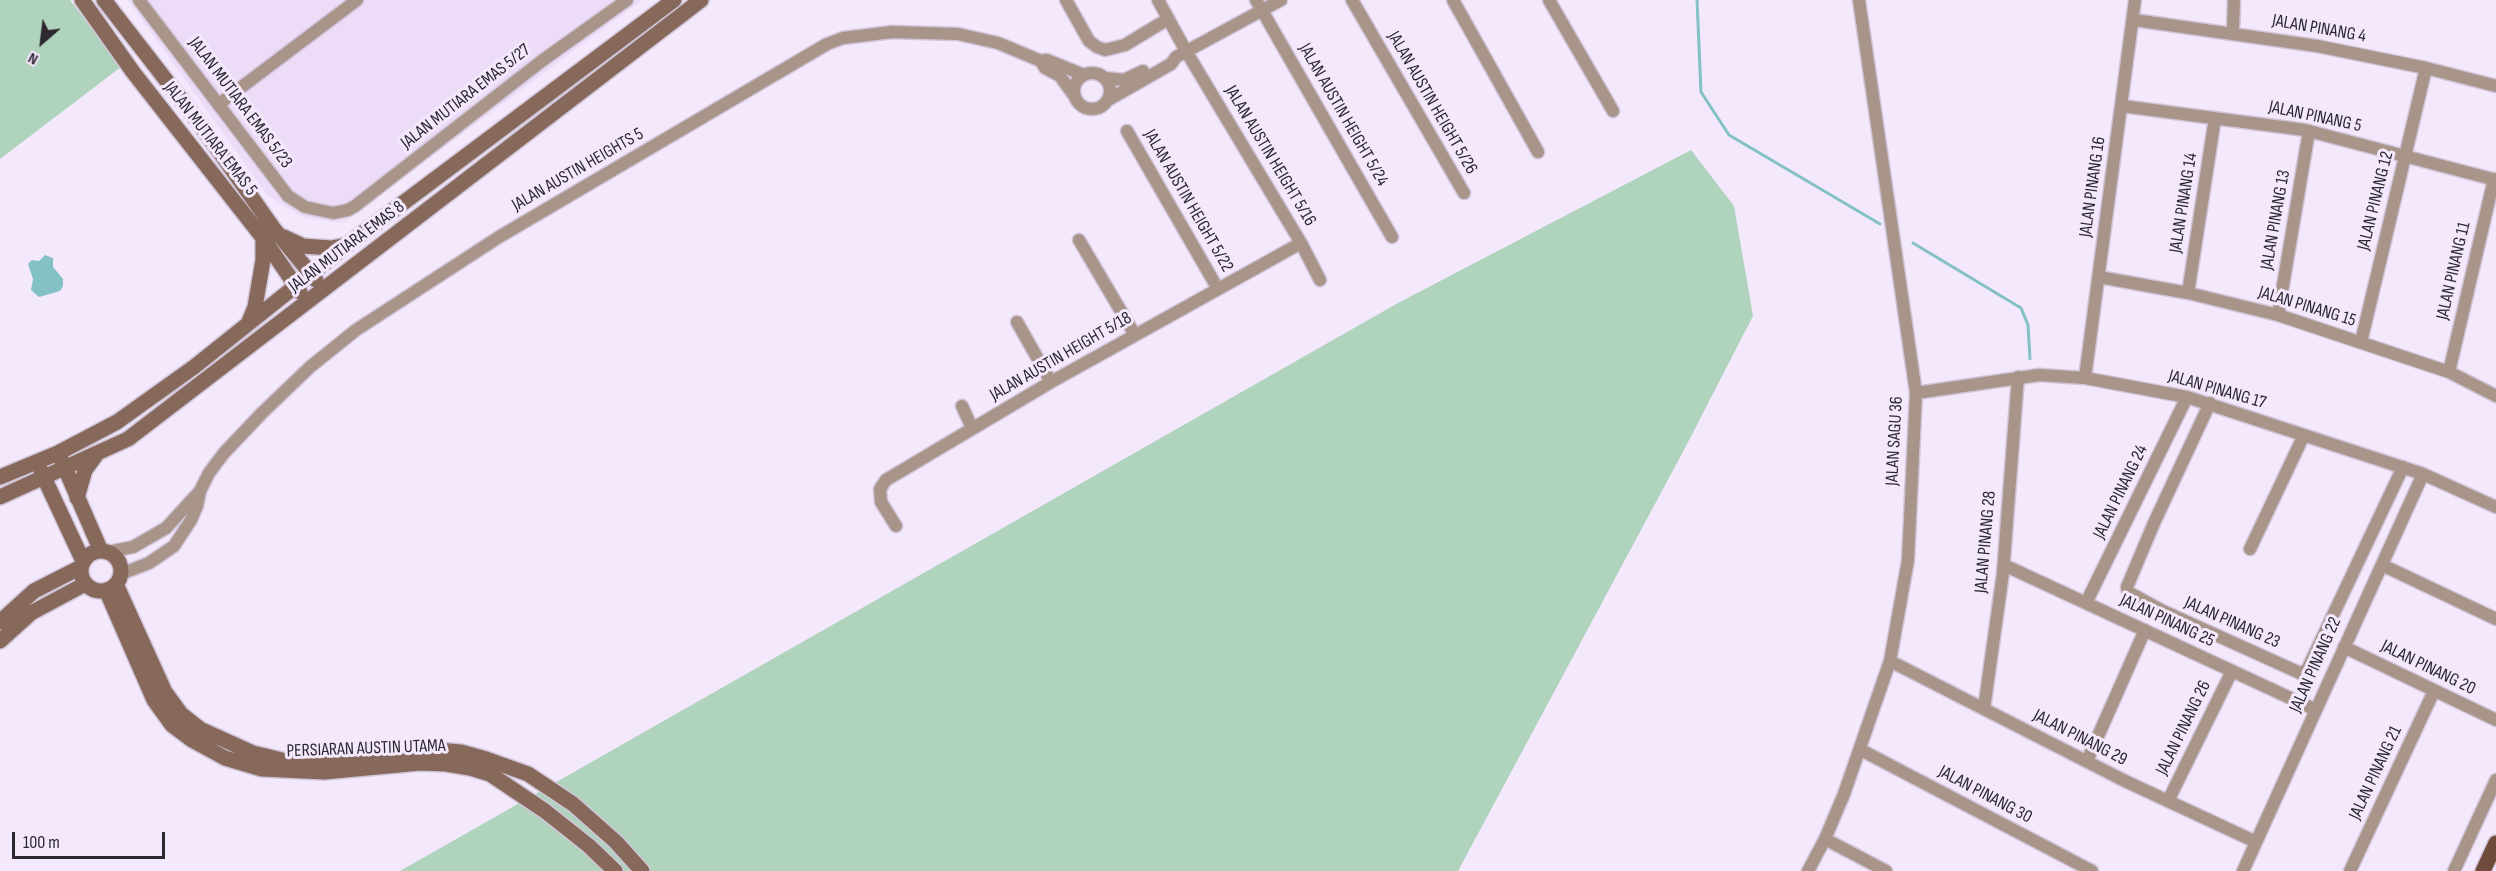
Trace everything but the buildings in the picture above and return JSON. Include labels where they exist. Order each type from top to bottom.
[{"type":"main road","points":[[2483,871],[2496,843]]},
{"type":"street","name":"JALAN MUTIARA EMAS 5","points":[[81,0],[133,72],[269,234],[311,273],[324,291]]},
{"type":"street","name":"JALAN MUTIARA EMAS 5","points":[[105,0],[197,120],[269,234],[295,285],[307,302]]},
{"type":"street","name":"JALAN MUTIARA EMAS 5/23","points":[[139,0],[288,196],[305,207],[323,212]]},
{"type":"street","name":"JALAN MUTIARA EMAS 5/27","points":[[323,212],[341,212],[355,206],[533,67],[627,0]]},
{"type":"street","name":"JALAN MUTIARA EMAS 8","points":[[0,477],[58,453],[117,422],[194,367],[347,245],[674,0]]},
{"type":"street","name":"JALAN MUTIARA EMAS 8","points":[[4,495],[128,439],[701,0]]},
{"type":"street","points":[[1066,0],[1089,42],[1105,50],[1125,45],[1168,19]]},
{"type":"street","name":"JALAN AUSTIN HEIGHT 5/16","points":[[1158,0],[1181,54],[1300,243],[1320,280]]},
{"type":"street","points":[[1041,61],[1045,68],[1060,76],[1078,104],[1089,109],[1100,108],[1108,100],[1171,64],[1181,54],[1259,5],[1281,0]]},
{"type":"street","name":"JALAN AUSTIN HEIGHT 5/26","points":[[1352,0],[1464,193]]},
{"type":"street","points":[[1453,0],[1538,152]]},
{"type":"street","points":[[1549,0],[1612,111]]},
{"type":"street","name":"JALAN SAGU 36","points":[[1808,871],[1826,839],[1860,750],[1890,661],[1908,560],[1916,393],[1859,0]]},
{"type":"street","name":"JALAN PINANG 16","points":[[2085,378],[2135,0]]},
{"type":"street","points":[[2233,32],[2234,0]]},
{"type":"street","points":[[219,104],[353,1]]},
{"type":"street","name":"JALAN AUSTIN HEIGHT 5/24","points":[[1259,5],[1392,237]]},
{"type":"street","name":"JALAN PINANG 4","points":[[2134,20],[2233,32],[2317,46],[2426,68],[2496,86]]},
{"type":"street","name":"JALAN AUSTIN HEIGHTS 5","points":[[104,551],[133,547],[156,536],[174,521],[200,491],[209,473],[224,453],[262,413],[310,367],[356,330],[499,237],[811,52],[843,38],[892,32],[925,32],[977,38],[1041,61],[1047,60],[1084,75]]},
{"type":"street","points":[[1073,94],[1076,82],[1084,75],[1095,73],[1105,78],[1124,80],[1167,58],[1181,54]]},
{"type":"street","name":"JALAN PINANG 12","points":[[2361,342],[2426,68]]},
{"type":"street","points":[[1105,78],[1110,89],[1108,100]]},
{"type":"street","name":"JALAN PINANG 5","points":[[2122,106],[2309,131],[2495,179]]},
{"type":"street","name":"JALAN PINANG 14","points":[[2188,293],[2215,117]]},
{"type":"street","name":"JALAN AUSTIN HEIGHT 5/22","points":[[1127,131],[1218,289]]},
{"type":"street","name":"JALAN PINANG 13","points":[[2278,315],[2309,131]]},
{"type":"street","name":"JALAN PINANG 11","points":[[2449,372],[2495,179]]},
{"type":"street","points":[[248,324],[255,307],[269,234],[303,246],[331,248],[347,245]]},
{"type":"street","points":[[1080,240],[1135,335]]},
{"type":"street","name":"JALAN AUSTIN HEIGHT 5/18","points":[[896,526],[881,502],[880,489],[886,480],[1051,382],[1300,243]]},
{"type":"street","name":"JALAN PINANG 15","points":[[2099,277],[2188,293],[2278,315],[2449,372],[2496,396]]},
{"type":"street","points":[[1017,322],[1051,382]]},
{"type":"street","name":"JALAN PINANG 17","points":[[1916,393],[2039,375],[2085,378],[2187,397],[2423,474],[2496,507]]},
{"type":"street","name":"JALAN PINANG 28","points":[[1984,709],[2004,565],[2018,377]]},
{"type":"street","name":"JALAN PINANG 24","points":[[2086,603],[2187,397]]},
{"type":"street","name":"JALAN PINANG 23","points":[[2210,403],[2154,523],[2127,587],[2128,592],[2163,611],[2300,673],[2307,670],[2403,467]]},
{"type":"street","points":[[962,406],[972,428]]},
{"type":"street","points":[[2250,549],[2304,435]]},
{"type":"street","points":[[37,462],[82,564],[82,579],[85,584],[95,590],[114,583],[118,561],[104,551],[77,499],[58,453]]},
{"type":"street","points":[[77,499],[85,470],[98,453]]},
{"type":"street","name":"JALAN PINANG 22","points":[[2242,871],[2423,474]]},
{"type":"street","points":[[4,495],[35,490],[48,495],[57,506]]},
{"type":"street","name":"JALAN AUSTIN HEIGHTS 5","points":[[114,583],[174,546],[191,520],[200,491]]},
{"type":"street","points":[[0,622],[34,591],[82,564],[90,553],[104,551]]},
{"type":"street","name":"JALAN PINANG 25","points":[[2004,565],[2316,710]]},
{"type":"street","points":[[2382,565],[2496,619]]},
{"type":"street","name":"PERSIARAN AUSTIN UTAMA","points":[[114,583],[154,700],[172,725],[192,740],[225,758],[262,770],[324,772],[420,763],[446,764],[490,774],[545,811],[589,846],[615,871]]},
{"type":"street","name":"PERSIARAN AUSTIN UTAMA","points":[[114,583],[165,692],[181,714],[200,729],[253,753],[286,761],[314,761],[374,752],[425,749],[461,752],[486,759],[528,774],[573,804],[616,842],[642,871]]},
{"type":"street","points":[[0,641],[31,613],[85,584]]},
{"type":"street","points":[[2086,761],[2145,630]]},
{"type":"street","name":"JALAN PINANG 20","points":[[2344,647],[2496,720]]},
{"type":"street","name":"JALAN PINANG 29","points":[[1890,661],[2086,761],[2256,842]]},
{"type":"street","name":"JALAN PINANG 26","points":[[2168,801],[2232,671]]},
{"type":"street","name":"JALAN PINANG 21","points":[[2350,871],[2434,691]]},
{"type":"street","name":"JALAN PINANG 30","points":[[1860,750],[2092,871]]},
{"type":"street","points":[[2454,871],[2496,780]]},
{"type":"street","points":[[1826,839],[1886,871]]},
{"type":"shaded area","points":[[0,0],[70,0],[121,67],[0,159]]},
{"type":"shaded area","points":[[128,0],[642,0],[342,223],[304,218],[267,195]]},
{"type":"shaded area","points":[[1691,150],[1734,206],[1753,316],[1685,448],[1458,871],[400,871],[1398,303]]},
{"type":"shaded area","points":[[45,255],[53,258],[53,267],[63,279],[63,286],[60,291],[39,297],[31,290],[33,279],[28,264],[32,260],[39,261]]},
{"type":"waterway","points":[[1697,0],[1701,92],[1729,135],[1880,224]]},
{"type":"waterway","points":[[1913,243],[2021,308],[2028,325],[2030,359]]}]
